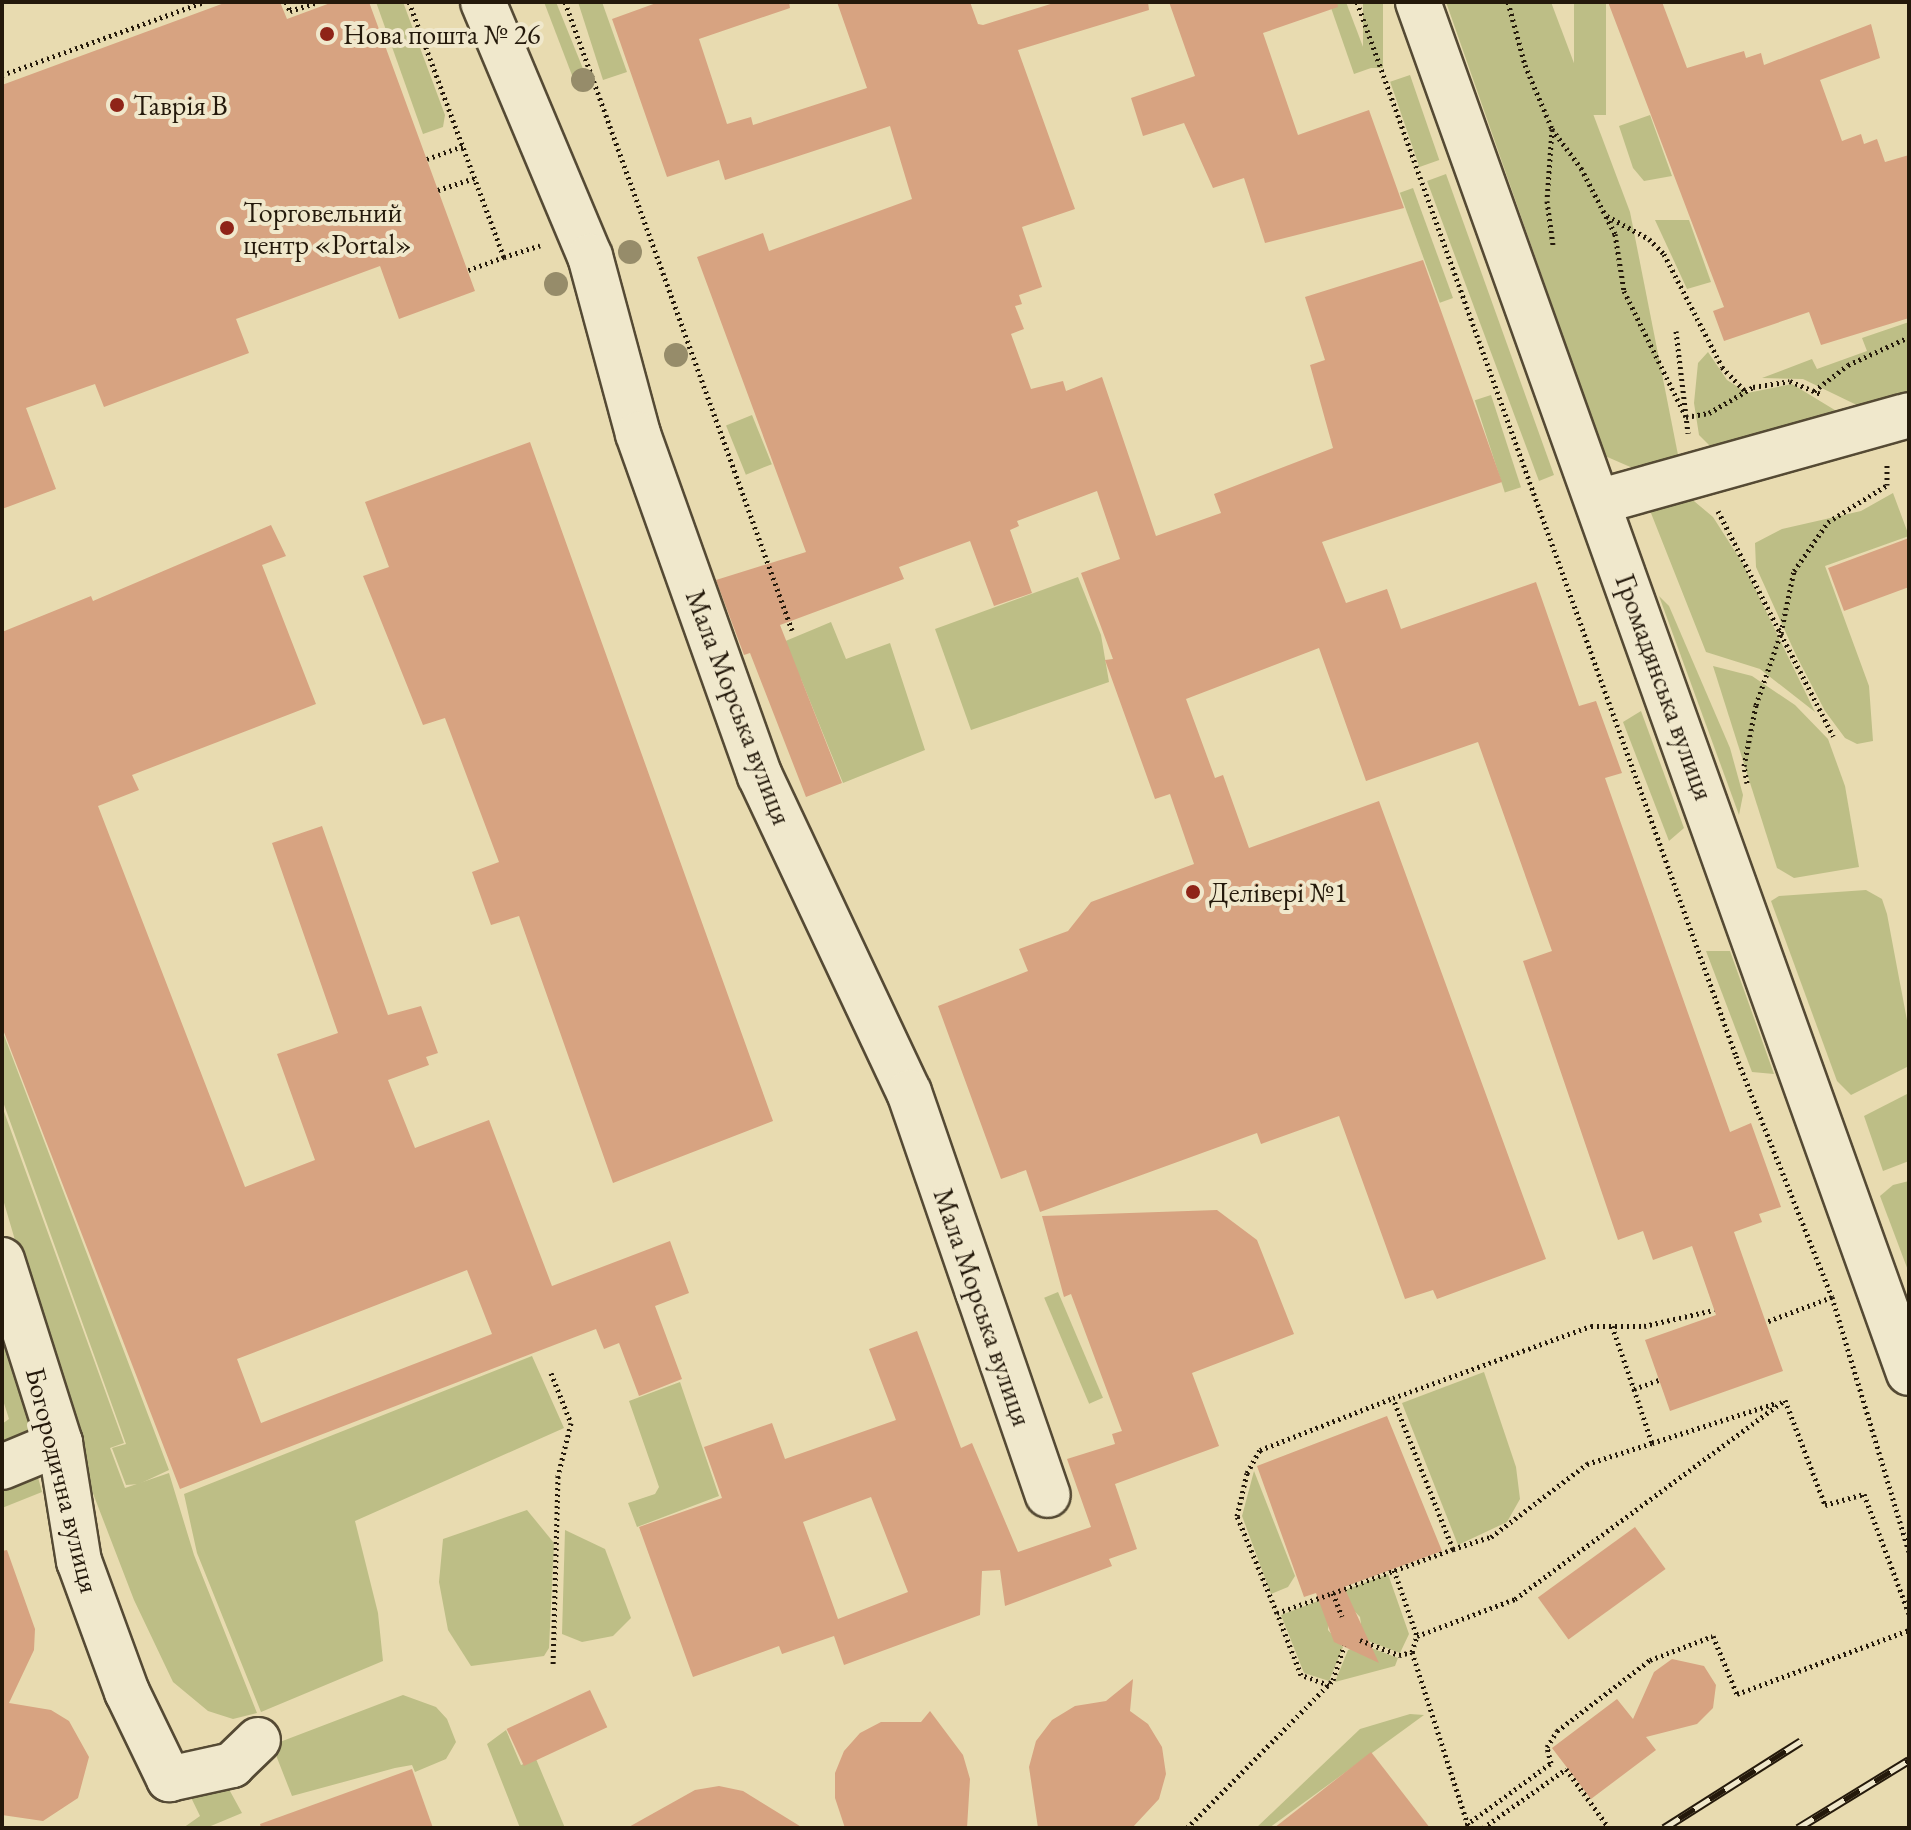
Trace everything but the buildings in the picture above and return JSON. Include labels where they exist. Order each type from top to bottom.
[{"type":"street","name":"Мала Морська вулиця","points":[[483,2],[590,256],[638,434],[760,776],[909,1092],[1048,1495]]},
{"type":"street","name":"Громадянська вулиця","points":[[1418,2],[1909,1373]]},
{"type":"street","points":[[1598,502],[1692,472],[1891,420]]},
{"type":"street","name":"Богородична вулиця","points":[[2,1260],[60,1443],[79,1561],[127,1692],[169,1779],[232,1765],[258,1740]]},
{"type":"street","points":[[2,1467],[60,1443]]},
{"type":"path","points":[[2,75],[204,2]]},
{"type":"path","points":[[286,2],[290,11],[308,8],[318,2]]},
{"type":"path","points":[[409,2],[504,257],[468,270]]},
{"type":"path","points":[[565,2],[659,250],[711,416],[772,563],[792,630]]},
{"type":"path","points":[[1357,2],[1736,1056],[1832,1297],[1909,1552]]},
{"type":"path","points":[[1552,129],[1581,168],[1615,234],[1624,291],[1686,417]]},
{"type":"path","points":[[427,159],[463,146]]},
{"type":"path","points":[[438,190],[475,178]]},
{"type":"path","points":[[1605,215],[1649,239],[1664,254],[1722,367],[1746,392]]},
{"type":"path","points":[[1676,331],[1692,472],[1724,520],[1833,736]]},
{"type":"path","points":[[1814,391],[1848,365],[1909,337]]},
{"type":"path","points":[[1686,417],[1709,413],[1746,392],[1790,381],[1891,420],[1887,485],[1828,522],[1794,571],[1781,633],[1756,705],[1744,766],[1749,794]]},
{"type":"path","points":[[1766,1322],[1832,1297]]},
{"type":"path","points":[[1329,1685],[1301,1675],[1237,1516],[1247,1473],[1260,1450],[1591,1326],[1644,1326],[1714,1310]]},
{"type":"path","points":[[1612,1326],[1652,1443]]},
{"type":"path","points":[[551,1373],[571,1423],[558,1476],[553,1667]]},
{"type":"path","points":[[1634,1389],[1659,1380]]},
{"type":"path","points":[[1393,1398],[1453,1549]]},
{"type":"path","points":[[1277,1613],[1491,1537],[1587,1464],[1785,1400]]},
{"type":"path","points":[[1785,1400],[1825,1505],[1864,1494],[1909,1614]]},
{"type":"path","points":[[1417,1636],[1515,1599],[1785,1400]]},
{"type":"path","points":[[1394,1570],[1417,1636],[1412,1652],[1467,1826],[1551,1763],[1547,1747],[1557,1731],[1650,1660],[1713,1636],[1737,1694],[1909,1630]]},
{"type":"path","points":[[1333,1593],[1342,1616]]},
{"type":"path","points":[[1360,1640],[1399,1655],[1412,1652]]},
{"type":"path","points":[[1187,1828],[1329,1685],[1344,1646]]},
{"type":"path","points":[[1483,1828],[1566,1769],[1609,1828]]},
{"type":"green space","points":[[376,2],[403,2],[445,115],[443,127],[423,134]]},
{"type":"green space","points":[[544,2],[556,2],[590,86],[578,91]]},
{"type":"green space","points":[[578,2],[602,2],[627,72],[603,80]]},
{"type":"green space","points":[[1329,2],[1346,2],[1371,68],[1354,74]]},
{"type":"green space","points":[[1363,2],[1383,2],[1383,68],[1363,68]]},
{"type":"green space","points":[[1446,2],[1551,2],[1630,212],[1679,460],[1635,469],[1605,456]]},
{"type":"green space","points":[[1574,2],[1606,2],[1606,115],[1574,115]]},
{"type":"green space","points":[[1410,75],[1439,160],[1419,167],[1390,82]]},
{"type":"green space","points":[[1650,115],[1672,176],[1644,181],[1633,168],[1619,126]]},
{"type":"green space","points":[[1446,174],[1554,475],[1539,481],[1427,181]]},
{"type":"green space","points":[[1413,188],[1453,298],[1440,303],[1400,193]]},
{"type":"green space","points":[[1655,220],[1689,220],[1711,282],[1687,289]]},
{"type":"green space","points":[[1909,322],[1909,395],[1865,409],[1803,379],[1762,378],[1812,359],[1817,369],[1867,351],[1862,338]]},
{"type":"green space","points":[[1708,352],[1727,380],[1747,393],[1792,384],[1843,415],[1716,452],[1699,435],[1694,403],[1698,363]]},
{"type":"green space","points":[[1491,395],[1521,487],[1505,493],[1475,400]]},
{"type":"green space","points":[[752,415],[772,464],[746,475],[726,425]]},
{"type":"green space","points":[[1682,491],[1713,517],[1743,564],[1815,712],[1760,669],[1706,652],[1647,503]]},
{"type":"green space","points":[[1893,493],[1909,536],[1825,566],[1869,686],[1873,741],[1857,744],[1845,738],[1825,711],[1796,655],[1756,567],[1755,543],[1782,529],[1861,511]]},
{"type":"green space","points":[[1078,577],[1101,635],[1109,682],[971,730],[935,629]]},
{"type":"green space","points":[[1659,596],[1669,606],[1730,748],[1743,795],[1739,815]]},
{"type":"green space","points":[[831,622],[846,659],[890,643],[925,750],[843,783],[801,679],[776,645]]},
{"type":"green space","points":[[1713,666],[1752,676],[1795,705],[1828,739],[1845,786],[1859,867],[1794,878],[1777,868]]},
{"type":"green space","points":[[1641,711],[1684,828],[1669,841],[1623,722]]},
{"type":"green space","points":[[1866,890],[1882,899],[1887,914],[1909,1031],[1909,1066],[1851,1095],[1837,1081],[1771,901],[1779,896]]},
{"type":"green space","points":[[1706,951],[1730,951],[1774,1074],[1752,1072]]},
{"type":"green space","points":[[2,1030],[169,1470],[139,1484],[126,1485],[112,1448],[126,1444],[2,1099]]},
{"type":"green space","points":[[1909,1093],[1909,1161],[1883,1171],[1864,1116]]},
{"type":"green space","points":[[2,1106],[124,1443],[110,1448],[125,1488],[169,1473],[194,1555],[257,1713],[233,1719],[208,1711],[173,1682],[134,1600],[79,1457],[2,1196]]},
{"type":"green space","points":[[1909,1181],[1909,1273],[1880,1196],[1893,1185]]},
{"type":"green space","points":[[1058,1292],[1103,1398],[1089,1404],[1044,1298]]},
{"type":"green space","points":[[7,1345],[33,1421],[30,1436],[2,1451],[2,1424],[9,1419],[2,1397],[2,1348]]},
{"type":"green space","points":[[532,1356],[564,1428],[355,1521],[378,1613],[383,1661],[261,1712],[197,1553],[184,1494]]},
{"type":"green space","points":[[1484,1372],[1516,1467],[1520,1499],[1507,1522],[1458,1545],[1402,1403]]},
{"type":"green space","points":[[680,1382],[719,1496],[637,1527],[628,1503],[655,1494],[659,1487],[629,1401]]},
{"type":"green space","points":[[36,1470],[42,1492],[2,1508],[2,1484]]},
{"type":"green space","points":[[1254,1471],[1295,1576],[1288,1587],[1271,1594],[1242,1516]]},
{"type":"green space","points":[[527,1510],[554,1543],[549,1648],[544,1656],[471,1666],[448,1630],[439,1582],[443,1539]]},
{"type":"green space","points":[[565,1530],[605,1549],[631,1618],[613,1636],[582,1642],[562,1634]]},
{"type":"green space","points":[[1388,1574],[1409,1634],[1400,1653],[1363,1639],[1360,1617],[1337,1593]]},
{"type":"green space","points":[[1331,1596],[1328,1630],[1343,1647],[1329,1681],[1304,1673],[1281,1615]]},
{"type":"green space","points":[[1363,1645],[1398,1658],[1395,1666],[1335,1682],[1348,1650]]},
{"type":"green space","points":[[403,1695],[436,1707],[447,1719],[456,1742],[446,1759],[415,1772],[412,1765],[395,1768],[292,1796],[272,1745]]},
{"type":"green space","points":[[1410,1714],[1424,1715],[1269,1828],[1256,1828],[1360,1729]]},
{"type":"green space","points":[[506,1730],[521,1765],[536,1759],[565,1828],[520,1828],[487,1744]]},
{"type":"green space","points":[[219,1771],[242,1813],[206,1828],[183,1828],[200,1816],[184,1783]]},
{"type":"railway","points":[[1664,1828],[1801,1741]]},
{"type":"railway","points":[[1798,1828],[1909,1760]]},
{"type":"place","name":"Нова пошта № 26","points":[[327,34]]},
{"type":"place","name":"Таврія В","points":[[117,105]]},
{"type":"place","name":"Торговельний центр «Portal»","points":[[227,228]]},
{"type":"place","name":"Делівері №1","points":[[1193,892]]}]
